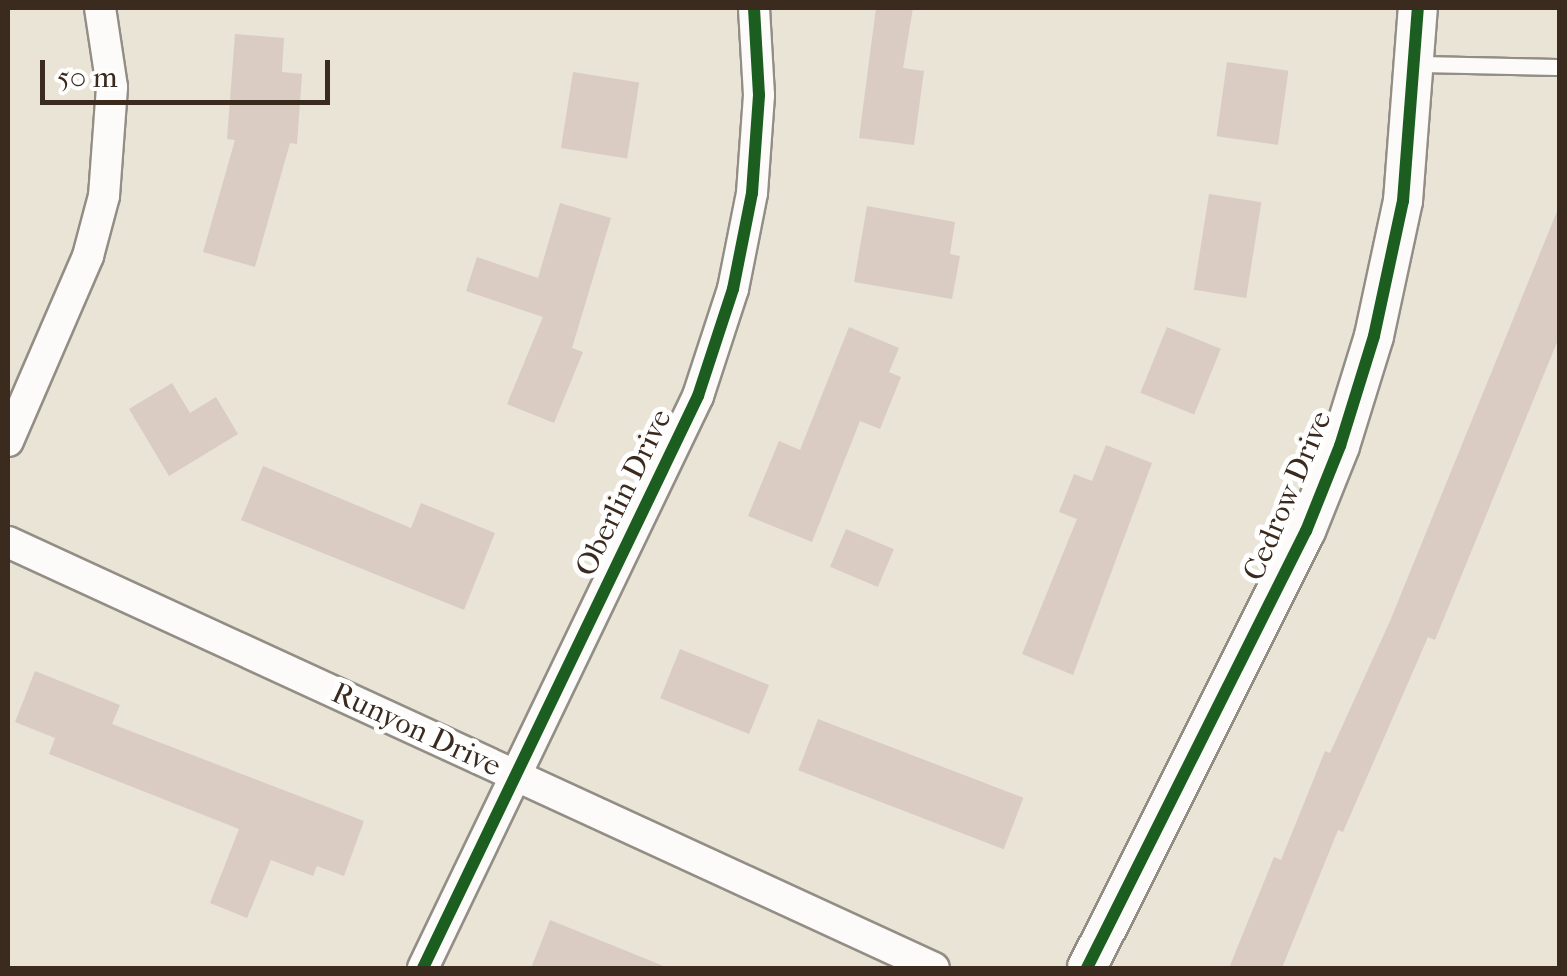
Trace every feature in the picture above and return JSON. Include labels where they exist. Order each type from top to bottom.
[{"type":"street","points":[[8,441],[88,256],[104,196],[112,87],[100,8]]},
{"type":"street","name":"Oberlin Drive","points":[[423,968],[698,396],[733,289],[754,173],[759,94],[754,8]]},
{"type":"street","name":"Cedrow Drive","points":[[1086,968],[1306,531],[1340,446],[1374,336],[1403,202],[1418,64],[1418,8]]},
{"type":"street","name":"Runyon Drive","points":[[8,542],[934,968]]},
{"type":"lane","points":[[1418,64],[1560,66]]},
{"type":"building","points":[[876,8],[913,8],[903,68],[924,71],[914,145],[859,138]]},
{"type":"building","points":[[235,34],[284,38],[282,72],[302,74],[297,144],[290,143],[255,267],[203,252],[235,140],[227,139]]},
{"type":"building","points":[[1227,62],[1288,71],[1278,145],[1217,136]]},
{"type":"building","points":[[573,72],[639,82],[627,159],[561,148]]},
{"type":"building","points":[[1209,194],[1261,202],[1246,298],[1194,290]]},
{"type":"building","points":[[560,203],[611,218],[572,348],[583,352],[554,423],[507,404],[543,317],[466,291],[477,257],[538,278]]},
{"type":"building","points":[[1560,204],[1560,335],[1435,640],[1428,637],[1343,832],[1338,830],[1282,968],[1229,968],[1274,857],[1281,860],[1325,751],[1330,753],[1390,621]]},
{"type":"building","points":[[867,206],[955,222],[950,254],[960,256],[952,299],[854,282]]},
{"type":"building","points":[[849,327],[899,348],[889,372],[901,377],[880,429],[860,421],[812,542],[748,516],[779,441],[800,450]]},
{"type":"building","points":[[1167,327],[1221,349],[1194,415],[1140,393]]},
{"type":"building","points":[[172,383],[190,413],[216,397],[238,434],[169,476],[129,409]]},
{"type":"building","points":[[1106,445],[1152,463],[1073,675],[1022,654],[1077,519],[1059,512],[1074,474],[1092,481]]},
{"type":"building","points":[[263,466],[411,528],[421,503],[495,533],[464,610],[241,520]]},
{"type":"building","points":[[846,529],[894,549],[878,587],[830,567]]},
{"type":"building","points":[[680,649],[769,685],[749,734],[660,698]]},
{"type":"building","points":[[35,671],[120,705],[112,724],[364,821],[344,876],[317,866],[313,876],[271,860],[247,918],[210,903],[239,829],[49,754],[55,738],[15,722]]},
{"type":"building","points":[[818,719],[1023,798],[1004,849],[798,770]]},
{"type":"building","points":[[550,920],[666,967],[666,968],[531,968]]},
{"type":"cycle path","points":[[423,968],[698,396],[733,289],[752,193],[759,95],[754,8]]},
{"type":"cycle path","points":[[1087,968],[1306,531],[1340,446],[1374,336],[1403,201],[1418,8]]}]
